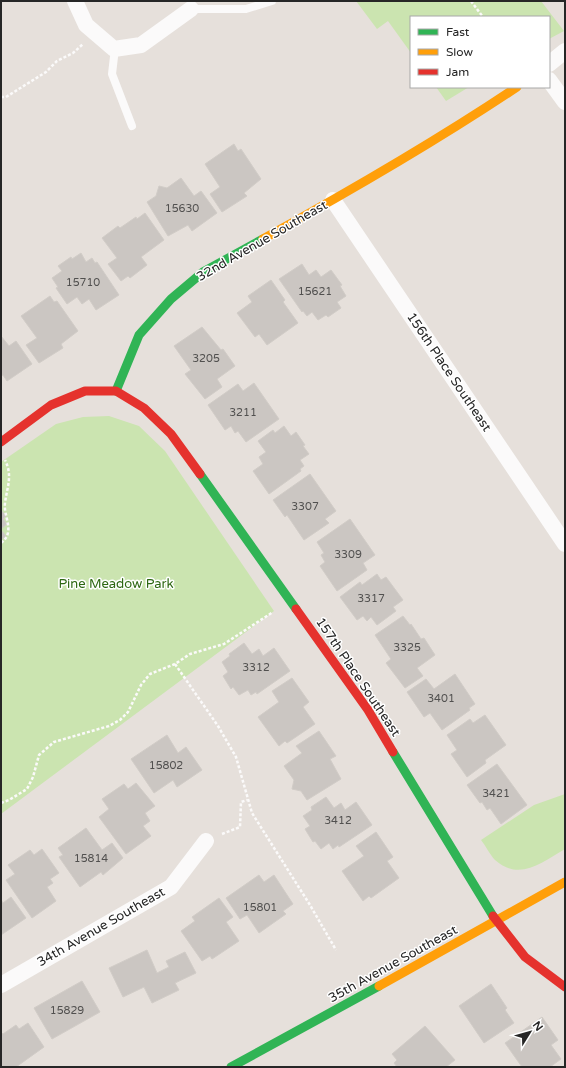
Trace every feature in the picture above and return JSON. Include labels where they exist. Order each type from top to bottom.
[{"type":"street","points":[[75,1],[86,25],[115,48],[141,45],[191,9]]},
{"type":"street","points":[[550,63],[565,51]]},
{"type":"street","points":[[550,81],[565,102]]},
{"type":"street","name":"32nd Avenue Southeast","points":[[116,391],[139,335],[171,299],[203,272],[332,200],[466,121],[516,88]]},
{"type":"street","name":"156th Place Southeast","points":[[332,200],[565,544]]},
{"type":"street","points":[[1,442],[51,405],[86,391],[116,391]]},
{"type":"street","name":"157th Place Southeast","points":[[116,391],[144,408],[171,434],[368,710],[496,922],[525,957],[565,987]]},
{"type":"street","name":"34th Avenue Southeast","points":[[1,985],[171,887],[206,841]]},
{"type":"street","name":"35th Avenue Southeast","points":[[231,1067],[496,922],[565,882]]},
{"type":"lane","points":[[191,9],[246,9],[272,1]]},
{"type":"lane","points":[[115,48],[112,74],[132,126]]},
{"type":"path","points":[[471,1],[482,16]]},
{"type":"path","points":[[1,97],[6,97],[46,72],[57,61],[73,53],[95,33]]},
{"type":"path","points":[[1,543],[8,531],[9,523],[4,504],[10,468],[4,458]]},
{"type":"path","points":[[1,803],[27,789],[33,776],[39,755],[54,742],[109,726],[120,720],[128,712],[141,685],[150,674],[175,664],[190,654],[224,644],[290,601]]},
{"type":"path","points":[[175,664],[218,726],[236,757],[247,800],[252,813],[310,905],[336,950]]},
{"type":"path","points":[[206,841],[240,827],[241,802],[247,800]]},
{"type":"green space","points":[[356,1],[541,1],[564,31],[550,38],[550,16],[410,16],[410,52],[388,21],[377,29]]},
{"type":"green space","points":[[437,88],[467,88],[446,101]]},
{"type":"green space","name":"Pine Meadow Park","points":[[109,416],[139,426],[165,451],[274,611],[1,814],[1,462],[56,424],[83,417]]},
{"type":"green space","points":[[565,794],[565,849],[531,868],[522,870],[504,866],[491,856],[481,840],[534,805]]},
{"type":"building","points":[[234,144],[238,151],[241,149],[261,179],[244,193],[247,196],[222,212],[210,194],[220,187],[205,164]]},
{"type":"building","points":[[181,178],[194,196],[201,191],[217,213],[192,231],[188,225],[168,236],[147,202],[156,196],[159,186],[167,188]]},
{"type":"building","points":[[145,213],[164,240],[141,257],[147,265],[130,278],[128,276],[121,281],[108,264],[117,258],[102,238],[118,226],[120,228],[136,217],[137,219]]},
{"type":"building","points":[[81,253],[86,262],[92,258],[95,263],[97,262],[119,295],[96,310],[89,299],[82,304],[77,297],[67,304],[56,288],[58,287],[52,278],[62,271],[58,266],[71,257],[72,259]]},
{"type":"building","points":[[302,264],[309,275],[316,270],[321,277],[331,270],[342,285],[340,286],[346,296],[337,302],[341,308],[328,317],[326,315],[318,320],[312,312],[307,316],[303,311],[302,312],[279,279]]},
{"type":"building","points":[[271,280],[285,300],[283,302],[298,323],[267,345],[259,334],[255,337],[237,313],[252,302],[248,296]]},
{"type":"building","points":[[50,296],[54,302],[57,301],[78,331],[61,344],[63,348],[39,363],[26,345],[37,338],[21,316]]},
{"type":"building","points":[[202,327],[221,350],[223,349],[235,366],[217,379],[222,387],[205,399],[185,374],[191,370],[174,346]]},
{"type":"building","points":[[1,336],[9,346],[16,341],[32,364],[7,381],[3,375],[1,376]]},
{"type":"building","points":[[254,383],[279,419],[246,442],[238,431],[235,433],[231,426],[225,430],[208,405],[238,384],[243,391]]},
{"type":"building","points":[[284,426],[291,436],[296,432],[309,454],[300,460],[304,466],[300,469],[301,471],[269,494],[253,471],[263,464],[259,457],[266,452],[258,441],[273,430],[275,433]]},
{"type":"building","points":[[310,474],[336,511],[325,519],[329,523],[304,540],[287,515],[285,517],[273,500]]},
{"type":"building","points":[[1,510],[6,516],[3,519],[7,524],[1,529]]},
{"type":"building","points":[[350,519],[375,555],[363,563],[367,570],[337,591],[320,566],[325,562],[321,555],[324,553],[317,542]]},
{"type":"building","points":[[1,530],[6,536],[1,540]]},
{"type":"building","points":[[377,574],[381,580],[386,577],[403,600],[393,607],[396,611],[377,625],[371,617],[367,621],[363,616],[357,620],[340,597],[360,582],[362,585]]},
{"type":"building","points":[[403,616],[410,625],[411,624],[421,639],[424,638],[435,655],[417,668],[423,676],[405,688],[386,663],[391,659],[375,635]]},
{"type":"building","points":[[244,643],[252,654],[259,649],[263,656],[274,648],[290,671],[257,694],[256,692],[251,695],[248,690],[239,695],[233,687],[231,689],[223,676],[228,672],[222,662],[230,656],[229,654]]},
{"type":"building","points":[[455,674],[475,704],[469,708],[470,710],[442,730],[430,713],[424,717],[407,692],[426,679],[434,689]]},
{"type":"building","points":[[292,678],[309,702],[303,707],[315,724],[287,743],[285,741],[279,746],[258,717],[279,702],[272,691]]},
{"type":"building","points":[[485,715],[506,745],[485,760],[486,763],[467,777],[451,754],[457,750],[447,735],[470,719],[473,723]]},
{"type":"building","points":[[319,731],[336,756],[330,759],[341,779],[307,800],[301,791],[292,789],[294,780],[284,766],[302,753],[296,746]]},
{"type":"building","points":[[167,735],[178,753],[186,747],[202,770],[177,787],[173,780],[154,793],[131,759]]},
{"type":"building","points":[[497,764],[527,805],[501,824],[490,808],[487,810],[482,802],[480,803],[467,785]]},
{"type":"building","points":[[136,783],[155,806],[145,813],[150,821],[143,826],[151,836],[126,854],[99,817],[109,809],[102,799],[124,784],[128,789]]},
{"type":"building","points":[[326,797],[334,808],[341,803],[345,810],[356,802],[372,825],[339,847],[338,845],[333,849],[329,843],[321,849],[315,841],[313,842],[305,829],[310,826],[303,816],[312,810],[311,807]]},
{"type":"building","points":[[86,828],[102,850],[112,843],[123,858],[103,875],[101,872],[80,887],[59,857],[63,855],[58,848]]},
{"type":"building","points":[[376,832],[393,857],[387,861],[399,878],[371,898],[369,896],[363,901],[342,871],[364,856],[356,846]]},
{"type":"building","points":[[42,849],[59,873],[50,879],[53,883],[47,887],[56,901],[32,918],[6,880],[15,874],[8,865],[30,850],[34,855]]},
{"type":"building","points":[[259,875],[264,882],[274,875],[293,904],[283,911],[286,914],[259,933],[247,915],[240,919],[226,898]]},
{"type":"building","points":[[11,897],[26,918],[1,935],[1,900],[3,903]]},
{"type":"building","points":[[219,898],[233,917],[226,922],[239,941],[212,959],[210,956],[202,961],[181,931],[195,921],[192,917]]},
{"type":"building","points":[[147,950],[157,973],[169,967],[166,961],[185,952],[196,973],[175,983],[179,990],[152,1003],[144,987],[123,997],[109,968]]},
{"type":"building","points":[[82,981],[100,1012],[52,1039],[34,1008]]},
{"type":"building","points":[[491,984],[507,1008],[505,1010],[514,1023],[484,1043],[459,1006]]},
{"type":"building","points":[[542,1017],[558,1040],[551,1045],[561,1059],[550,1067],[522,1067],[505,1043]]},
{"type":"building","points":[[28,1023],[44,1047],[16,1067],[1,1067],[1,1032],[3,1034],[16,1025],[19,1029]]},
{"type":"building","points":[[425,1026],[455,1060],[446,1067],[397,1067],[394,1063],[397,1060],[392,1054]]},
{"type":"traffic: fast","points":[[116,391],[139,335],[171,299],[203,272],[263,239]]},
{"type":"traffic: fast","points":[[200,474],[296,609]]},
{"type":"traffic: fast","points":[[393,752],[493,916]]},
{"type":"traffic: fast","points":[[231,1067],[379,986]]},
{"type":"traffic: slow","points":[[263,239],[392,166],[515,88]]},
{"type":"traffic: slow","points":[[379,986],[565,882]]},
{"type":"traffic: jam","points":[[1,442],[51,405],[85,391],[116,391],[144,408],[171,434],[200,474]]},
{"type":"traffic: jam","points":[[296,609],[368,710],[393,752]]},
{"type":"traffic: jam","points":[[493,916],[525,957],[565,987]]}]
